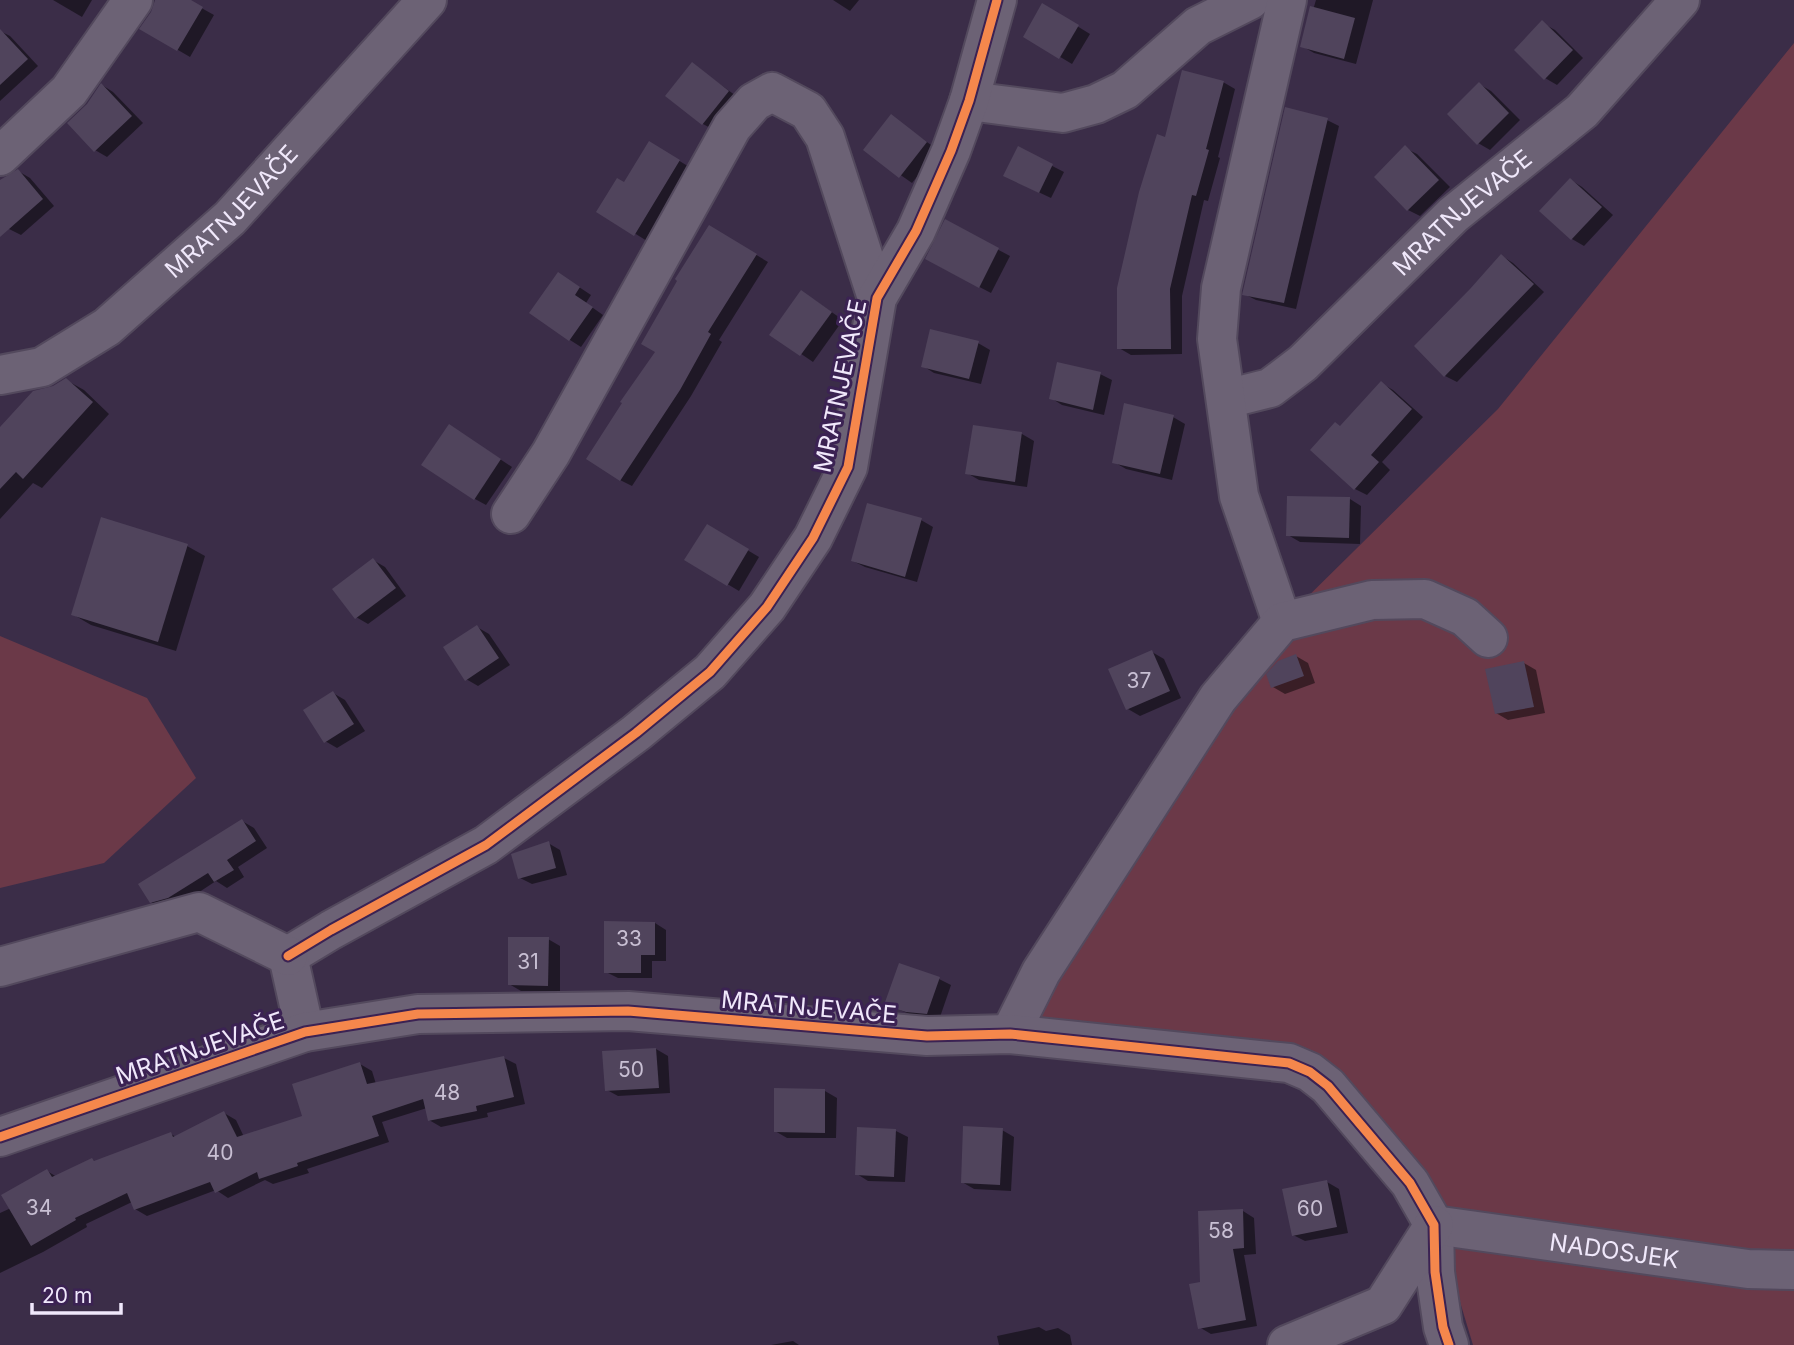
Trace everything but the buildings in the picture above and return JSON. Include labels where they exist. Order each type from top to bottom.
[{"type":"street","points":[[0,156],[69,91],[133,0]]},
{"type":"street","name":"MRATNJEVAČE","points":[[0,375],[42,367],[107,327],[230,218],[427,0]]},
{"type":"street","name":"MRATNJEVAČE","points":[[305,1032],[288,956],[486,845],[636,733],[710,672],[767,607],[813,538],[848,467],[877,298],[916,231],[951,151],[970,101],[997,0]]},
{"type":"street","points":[[970,101],[1063,113],[1096,104],[1125,90],[1198,26],[1250,0]]},
{"type":"street","points":[[1282,622],[1239,496],[1217,339],[1221,288],[1287,0]]},
{"type":"street","name":"MRATNJEVAČE","points":[[1226,400],[1270,388],[1303,363],[1453,215],[1582,111],[1680,0]]},
{"type":"street","name":"MRATNJEVAČE","points":[[511,514],[551,453],[732,127],[754,102],[772,92],[808,111],[825,137],[877,298]]},
{"type":"street","points":[[1010,1034],[1041,972],[1218,698],[1282,622],[1372,600],[1425,599],[1465,617],[1488,638]]},
{"type":"street","points":[[0,967],[199,912],[288,956]]},
{"type":"street","name":"MRATNJEVAČE","points":[[0,1137],[305,1032],[418,1014],[628,1011],[927,1036],[1010,1034],[1289,1062],[1310,1072],[1328,1086],[1410,1183],[1434,1225],[1435,1272],[1443,1327],[1449,1345]]},
{"type":"street","points":[[1287,1345],[1383,1305],[1434,1225]]},
{"type":"street","name":"NADOSJEK","points":[[1434,1225],[1748,1269],[1794,1270]]},
{"type":"shaded area","points":[[1794,43],[1794,1345],[1473,1345],[1445,1252],[1434,1225],[1328,1086],[1010,1034],[1282,622],[1498,409]]},
{"type":"shaded area","points":[[0,636],[147,698],[196,778],[104,863],[0,888]]},
{"type":"cycle path","points":[[288,956],[486,845],[636,733],[710,672],[767,607],[813,538],[848,467],[877,298],[916,231],[951,151],[969,101],[997,0]]},
{"type":"cycle path","points":[[0,1137],[305,1032],[418,1014],[628,1011],[927,1036],[1010,1034],[1289,1063],[1310,1072],[1328,1086],[1410,1183],[1434,1225],[1435,1272],[1443,1327],[1449,1345]]}]
